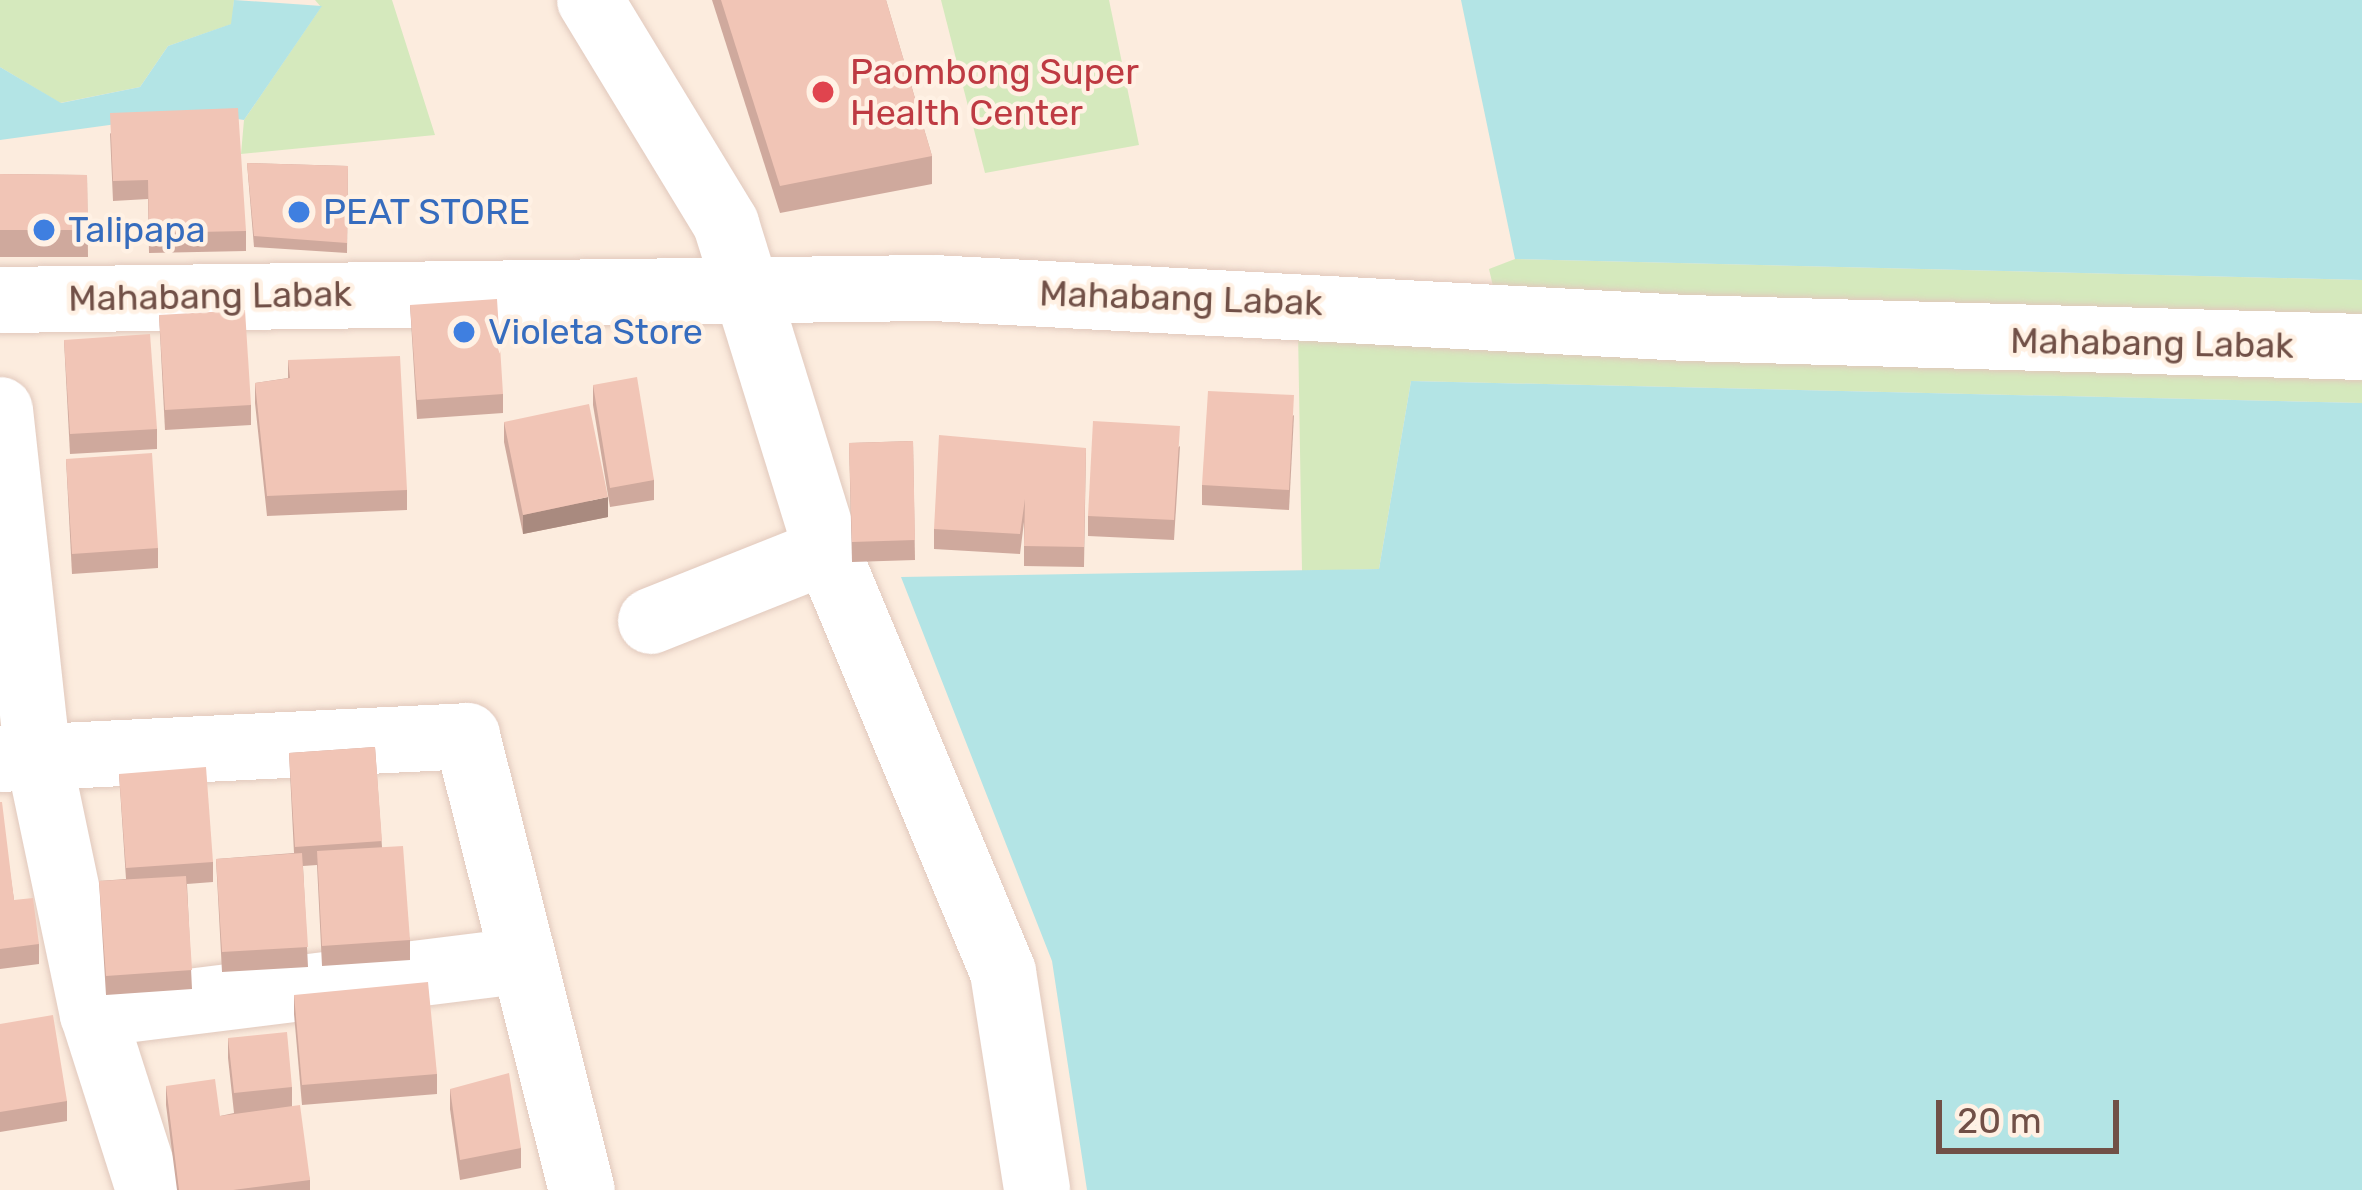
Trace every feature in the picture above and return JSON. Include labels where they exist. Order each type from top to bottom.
[{"type":"street","points":[[590,0],[726,224],[827,551],[1003,972],[1036,1190]]},
{"type":"street","name":"Mahabang Labak","points":[[0,301],[742,286],[2362,347]]},
{"type":"street","points":[[0,410],[19,754],[148,1190]]},
{"type":"street","points":[[651,621],[827,551]]},
{"type":"street","points":[[19,754],[467,736],[574,1189]]},
{"type":"street","points":[[93,1014],[518,961]]},
{"type":"green space","points":[[0,0],[234,0],[232,24],[168,46],[140,87],[60,103],[0,67]]},
{"type":"green space","points":[[315,0],[392,0],[435,135],[241,154],[244,120],[321,7]]},
{"type":"green space","points":[[941,0],[1109,0],[1139,145],[985,173]]},
{"type":"green space","points":[[1515,259],[2362,280],[2362,317],[1495,295],[1489,269]]},
{"type":"green space","points":[[1298,330],[2362,372],[2362,403],[1411,381],[1379,569],[1302,571]]},
{"type":"water","points":[[234,0],[322,6],[244,120],[197,113],[0,140],[0,67],[61,103],[140,87],[168,46],[231,24]]},
{"type":"water","points":[[1461,0],[2362,0],[2362,280],[1515,259]]},
{"type":"water","points":[[1411,381],[2362,403],[2362,1190],[1087,1190],[1052,961],[901,577],[1379,569]]},
{"type":"building","name":"Paombong Super Health Center","points":[[721,0],[886,0],[932,156],[780,186]]},
{"type":"building","points":[[238,108],[246,231],[149,233],[148,180],[113,181],[110,113]]},
{"type":"building","name":"PEAT STORE","points":[[247,163],[348,166],[347,243],[254,236]]},
{"type":"building","points":[[0,174],[87,175],[88,230],[0,230]]},
{"type":"building","points":[[497,299],[503,394],[417,400],[410,305]]},
{"type":"building","points":[[245,310],[251,405],[165,410],[159,315]]},
{"type":"building","points":[[150,334],[157,429],[70,434],[64,340]]},
{"type":"building","points":[[400,356],[407,490],[267,496],[255,383],[290,378],[288,360]]},
{"type":"building","points":[[637,377],[654,480],[610,488],[593,385]]},
{"type":"building","points":[[1208,391],[1294,395],[1289,490],[1202,485]]},
{"type":"building","points":[[589,404],[608,497],[523,515],[504,422]]},
{"type":"building","points":[[1093,421],[1180,426],[1174,520],[1088,516]]},
{"type":"building","points":[[939,435],[1086,448],[1084,547],[1024,546],[1025,499],[1020,534],[934,529]]},
{"type":"building","points":[[913,441],[915,540],[852,542],[849,443]]},
{"type":"building","points":[[152,453],[158,548],[72,554],[66,459]]},
{"type":"building","points":[[375,747],[382,841],[295,847],[289,753]]},
{"type":"building","points":[[206,767],[213,862],[126,868],[119,774]]},
{"type":"building","points":[[0,802],[14,900],[33,898],[39,944],[0,949]]},
{"type":"building","points":[[403,846],[410,940],[322,946],[317,851]]},
{"type":"building","points":[[302,853],[308,947],[222,952],[216,859]]},
{"type":"building","points":[[186,876],[192,970],[106,976],[99,881]]},
{"type":"building","points":[[428,982],[437,1074],[302,1085],[294,995]]},
{"type":"building","points":[[53,1015],[67,1101],[0,1112],[0,1024]]},
{"type":"building","points":[[287,1032],[292,1087],[234,1093],[228,1038]]},
{"type":"building","points":[[509,1073],[521,1148],[460,1160],[450,1089]]},
{"type":"building","points":[[215,1079],[220,1116],[300,1105],[310,1180],[233,1190],[179,1190],[166,1086]]},
{"type":"place","name":"Paombong Super Health Center","points":[[823,92]]},
{"type":"place","name":"PEAT STORE","points":[[299,212]]},
{"type":"place","name":"Talipapa","points":[[44,230]]},
{"type":"place","name":"Violeta Store","points":[[464,332]]}]
